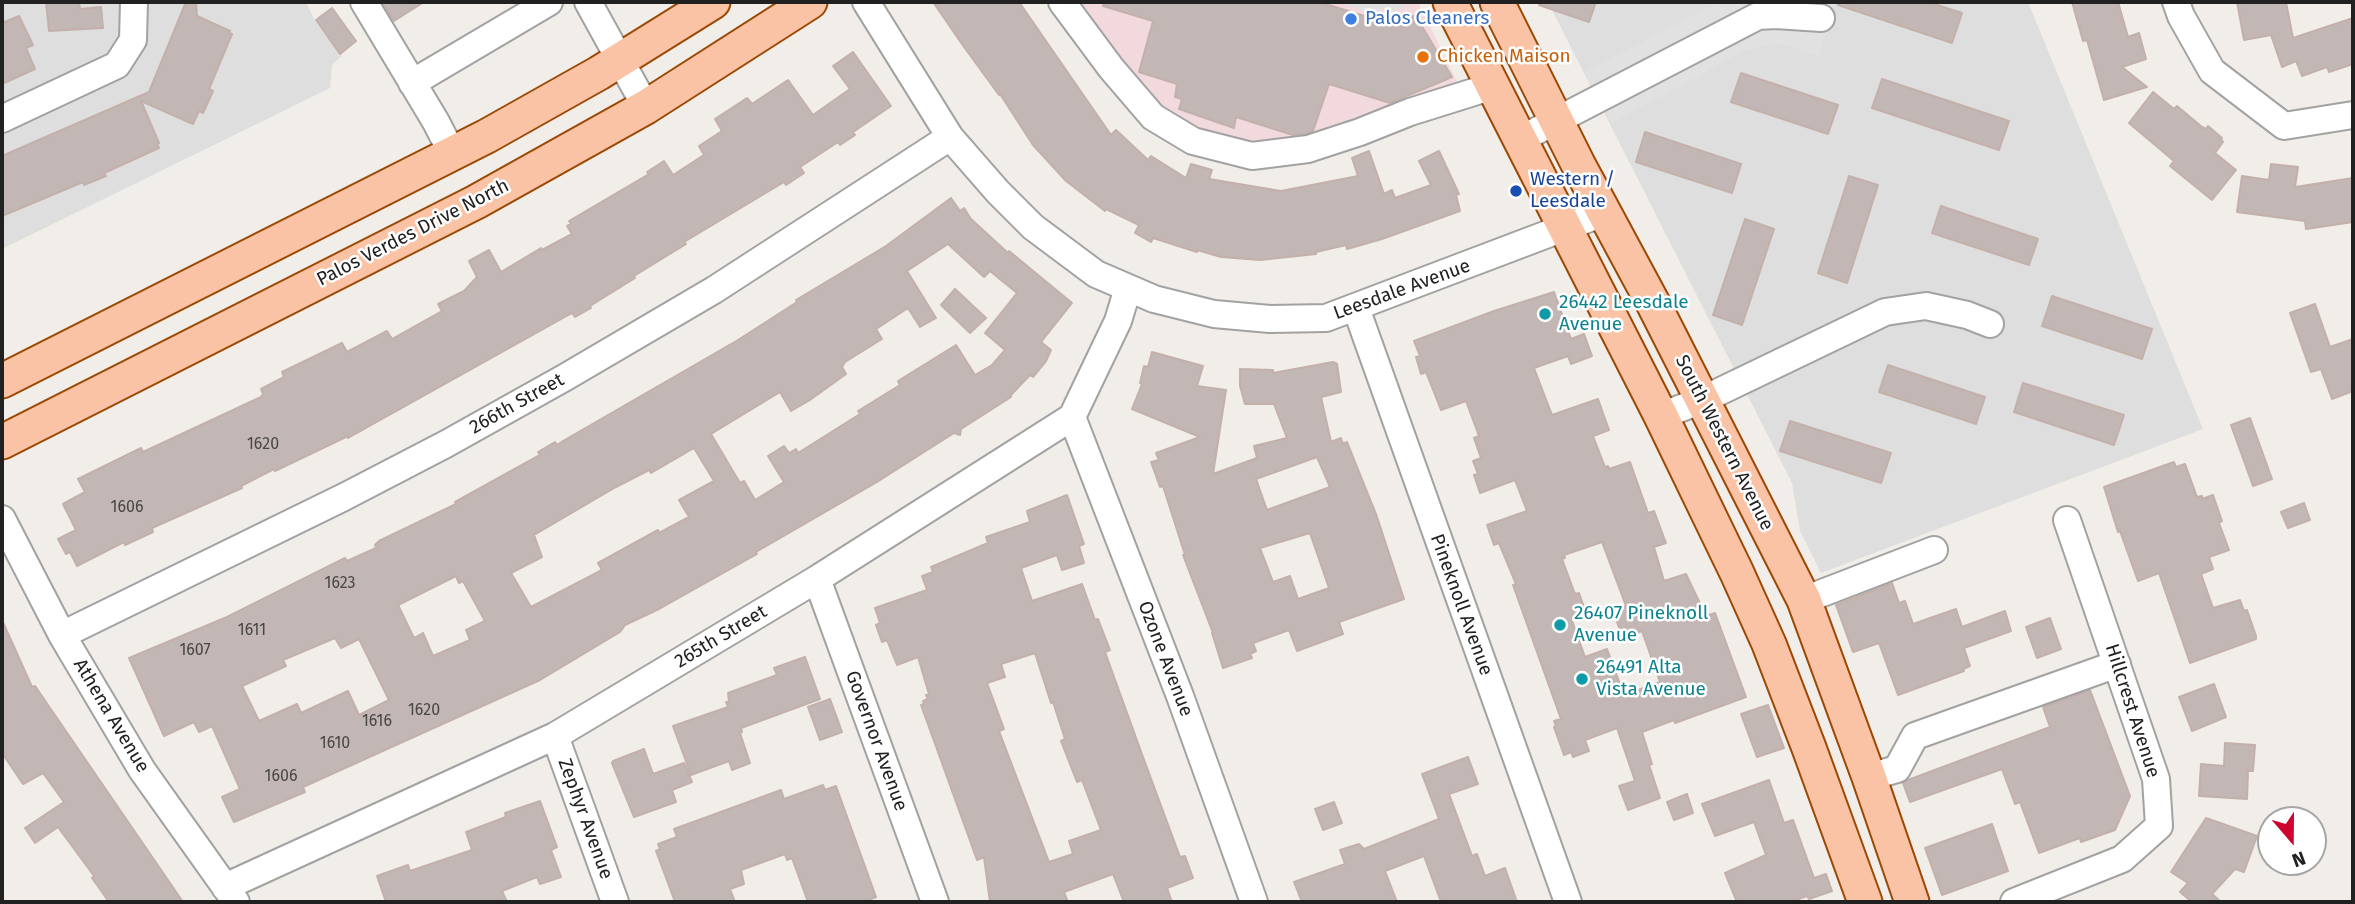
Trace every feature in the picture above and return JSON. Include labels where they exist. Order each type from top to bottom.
[{"type":"main road","points":[[2,381],[452,153],[620,60],[713,2]]},
{"type":"main road","name":"Palos Verdes Drive North","points":[[2,442],[464,208],[646,107],[810,2]]},
{"type":"main road","points":[[1450,2],[1661,416],[1737,573],[1769,644],[1865,902]]},
{"type":"main road","name":"South Western Avenue","points":[[1497,2],[1804,600],[1912,902]]},
{"type":"street","points":[[2,119],[117,65],[134,40],[134,2]]},
{"type":"street","points":[[364,2],[452,153]]},
{"type":"street","points":[[412,83],[549,2]]},
{"type":"street","points":[[588,2],[646,107]]},
{"type":"street","name":"Leesdale Avenue","points":[[866,2],[950,137],[998,192],[1033,227],[1096,274],[1154,299],[1214,314],[1270,319],[1326,318],[1603,213]]},
{"type":"street","points":[[1062,2],[1111,68],[1153,117],[1193,141],[1252,156],[1308,149],[1410,112],[1493,86]]},
{"type":"street","points":[[2176,2],[2212,71],[2284,126],[2353,116]]},
{"type":"street","points":[[1521,139],[1758,16],[1821,18]]},
{"type":"street","name":"266th Street","points":[[62,635],[344,498],[564,378],[714,290],[950,137]]},
{"type":"street","points":[[1072,417],[1118,321],[1128,288]]},
{"type":"street","points":[[1661,416],[1702,400],[1885,312],[1926,306],[1990,324]]},
{"type":"street","name":"Pineknoll Avenue","points":[[1356,308],[1568,902]]},
{"type":"street","name":"265th Street","points":[[230,894],[555,736],[817,579],[1072,417]]},
{"type":"street","name":"Ozone Avenue","points":[[1072,417],[1180,696],[1254,902]]},
{"type":"street","name":"Athena Avenue","points":[[2,519],[62,635],[142,770],[230,894]]},
{"type":"street","name":"Hillcrest Avenue","points":[[2014,902],[2122,859],[2159,827],[2157,779],[2067,520]]},
{"type":"street","points":[[1804,600],[1934,550]]},
{"type":"street","name":"Governor Avenue","points":[[817,579],[935,902]]},
{"type":"street","points":[[1869,778],[1897,769],[1915,736],[2117,664]]},
{"type":"street","name":"Zephyr Avenue","points":[[555,736],[615,902]]},
{"type":"shaded area","points":[[2,2],[306,2],[315,21],[342,56],[332,65],[330,88],[2,249]]},
{"type":"shaded area","points":[[1053,2],[1418,2],[1466,100],[1388,135],[1309,160],[1161,135],[1133,114]]},
{"type":"shaded area","points":[[1337,2],[1400,2],[1403,7],[1389,14],[1384,6],[1381,16]]},
{"type":"shaded area","points":[[1548,2],[2028,2],[2203,429],[1821,573],[1800,531],[1792,483]]},
{"type":"shaded area","points":[[1720,2],[1836,2],[1819,56],[1783,44],[1764,45],[1744,51],[1612,123],[1584,72]]},
{"type":"building","points":[[46,2],[79,2],[80,9],[101,7],[103,28],[49,31]]},
{"type":"building","points":[[186,2],[196,2],[197,16],[232,34],[209,89],[213,91],[203,113],[199,111],[193,124],[141,101],[159,148],[104,173],[106,176],[84,185],[83,182],[2,216],[2,156],[149,92]]},
{"type":"building","points":[[382,2],[424,2],[394,21]]},
{"type":"building","points":[[933,2],[1019,2],[1111,135],[1116,130],[1148,160],[1151,156],[1186,178],[1191,164],[1212,170],[1209,179],[1281,191],[1358,176],[1352,158],[1369,151],[1384,194],[1392,190],[1395,198],[1431,185],[1419,161],[1439,151],[1459,194],[1456,195],[1460,211],[1347,249],[1346,245],[1316,254],[1260,260],[1221,257],[1153,238],[1151,242],[1135,233],[1139,225],[1106,209],[1105,211],[1066,181],[1033,145],[1000,94]]},
{"type":"building","points":[[1104,2],[1319,2],[1387,23],[1409,14],[1417,18],[1452,77],[1390,103],[1329,84],[1313,131],[1305,134],[1293,135],[1236,117],[1234,128],[1179,109],[1182,99],[1175,97],[1177,84],[1139,72],[1153,21],[1103,6]]},
{"type":"building","points":[[1540,2],[1596,2],[1589,22],[1539,5]]},
{"type":"building","points":[[1838,2],[1928,2],[1962,13],[1952,43],[1838,5]]},
{"type":"building","points":[[2072,2],[2118,2],[2128,37],[2139,33],[2146,59],[2122,67],[2147,87],[2104,100],[2087,40],[2083,41]]},
{"type":"building","points":[[2237,2],[2286,2],[2293,38],[2353,18],[2353,64],[2329,72],[2327,67],[2302,76],[2296,61],[2282,67],[2271,35],[2244,40]]},
{"type":"building","points":[[332,8],[356,41],[340,54],[316,20]]},
{"type":"building","points":[[19,16],[33,45],[26,48],[35,69],[2,84],[2,23]]},
{"type":"building","points":[[853,52],[891,106],[853,132],[855,135],[840,145],[838,142],[800,167],[804,173],[786,185],[784,182],[684,242],[686,244],[634,276],[635,278],[590,306],[591,308],[575,317],[572,313],[348,438],[275,471],[274,469],[241,486],[242,488],[152,528],[153,532],[125,545],[124,542],[77,566],[70,552],[66,554],[58,539],[76,530],[63,504],[85,492],[78,479],[141,448],[143,452],[261,397],[261,389],[284,377],[282,372],[342,343],[347,352],[387,331],[392,339],[442,311],[438,304],[464,291],[477,277],[469,261],[489,250],[501,272],[541,248],[542,250],[572,234],[567,226],[571,224],[569,221],[649,174],[647,172],[664,161],[673,175],[704,155],[699,146],[722,131],[715,119],[747,98],[752,104],[788,80],[813,115],[850,89],[833,66]]},
{"type":"building","points":[[1741,73],[1838,105],[1828,134],[1731,102]]},
{"type":"building","points":[[1882,79],[2009,121],[1999,150],[1872,108]]},
{"type":"building","points":[[2153,92],[2174,109],[2177,106],[2202,127],[2206,129],[2208,126],[2222,138],[2223,142],[2215,153],[2236,170],[2212,200],[2170,166],[2174,161],[2129,123]]},
{"type":"building","points":[[1645,132],[1741,164],[1732,193],[1636,162]]},
{"type":"building","points":[[2271,164],[2298,167],[2295,187],[2353,178],[2353,222],[2306,229],[2305,221],[2237,212],[2242,176],[2269,180]]},
{"type":"building","points":[[1849,176],[1878,185],[1847,283],[1818,273]]},
{"type":"building","points":[[951,198],[960,211],[964,208],[971,219],[1008,253],[1009,251],[1072,303],[1041,342],[1051,350],[1033,377],[1030,375],[1011,397],[961,429],[960,435],[954,433],[877,482],[756,552],[757,554],[625,625],[620,632],[540,680],[303,787],[305,792],[234,822],[222,797],[240,789],[212,726],[199,732],[194,722],[164,736],[129,658],[227,617],[345,558],[347,561],[376,548],[375,545],[379,541],[456,504],[455,502],[540,455],[538,452],[555,442],[557,445],[738,340],[797,302],[796,300],[886,246]],"holes":[[[948,244],[984,277],[990,271],[1017,293],[985,333],[1005,350],[992,365],[975,375],[956,345],[898,381],[900,385],[858,411],[860,414],[798,453],[796,449],[789,453],[784,446],[768,456],[784,482],[755,500],[744,481],[740,483],[711,434],[780,392],[791,411],[810,400],[846,374],[842,367],[845,362],[882,339],[876,329],[908,308],[920,327],[936,318],[907,271]],[[694,448],[714,481],[679,500],[689,517],[659,533],[658,530],[598,563],[602,570],[531,607],[511,573],[542,557],[534,535],[616,487],[649,470],[651,473]],[[456,576],[459,583],[463,581],[485,621],[466,630],[470,640],[433,656],[423,633],[414,638],[398,605]],[[335,638],[341,648],[359,639],[389,700],[359,715],[348,691],[301,713],[297,704],[259,721],[242,686],[286,666],[283,660]]]},
{"type":"building","points":[[1941,206],[2038,239],[2029,265],[1932,233]]},
{"type":"building","points":[[1745,219],[1774,229],[1742,325],[1713,315]]},
{"type":"building","points":[[955,289],[986,318],[970,333],[941,305]]},
{"type":"building","points":[[1554,292],[1571,339],[1584,334],[1592,356],[1571,364],[1568,356],[1534,368],[1552,415],[1598,399],[1609,430],[1593,436],[1605,467],[1608,466],[1609,469],[1630,462],[1648,513],[1654,511],[1666,543],[1654,547],[1664,581],[1686,574],[1706,616],[1715,613],[1746,697],[1642,732],[1660,798],[1628,810],[1619,786],[1635,781],[1617,728],[1585,740],[1589,751],[1573,757],[1571,752],[1564,755],[1554,727],[1554,721],[1561,719],[1513,585],[1516,584],[1499,543],[1494,545],[1487,525],[1527,511],[1515,480],[1480,493],[1474,475],[1478,474],[1473,461],[1481,458],[1474,438],[1479,436],[1466,401],[1441,410],[1426,372],[1421,374],[1416,357],[1420,356],[1414,341]],"holes":[[[1602,542],[1626,606],[1613,611],[1623,638],[1642,631],[1660,682],[1624,695],[1607,649],[1585,657],[1571,618],[1586,613],[1579,593],[1575,594],[1562,559],[1565,558],[1564,555]]]},
{"type":"building","points":[[2052,296],[2152,329],[2142,359],[2042,326]]},
{"type":"building","points":[[2315,304],[2330,347],[2353,339],[2353,391],[2332,399],[2321,369],[2311,372],[2290,313]]},
{"type":"building","points":[[1152,352],[1203,366],[1197,386],[1226,390],[1213,474],[1257,458],[1254,446],[1287,438],[1274,404],[1245,404],[1240,386],[1240,369],[1273,370],[1273,373],[1333,362],[1337,364],[1341,392],[1321,397],[1331,442],[1341,438],[1343,444],[1347,442],[1376,514],[1404,599],[1339,622],[1343,634],[1297,651],[1289,630],[1253,643],[1256,651],[1250,654],[1252,658],[1223,668],[1213,633],[1183,555],[1163,486],[1160,487],[1151,462],[1159,460],[1156,453],[1200,437],[1132,409],[1142,384],[1144,366],[1148,367]],"holes":[[[1317,457],[1330,487],[1267,510],[1256,479]],[[1310,533],[1329,588],[1298,599],[1290,576],[1273,582],[1260,548]]]},
{"type":"building","points":[[1888,365],[1985,397],[1976,424],[1879,392]]},
{"type":"building","points":[[2023,383],[2124,415],[2114,445],[2014,412]]},
{"type":"building","points":[[2250,418],[2272,479],[2253,486],[2231,425]]},
{"type":"building","points":[[1790,421],[1891,453],[1881,483],[1780,451]]},
{"type":"building","points":[[2174,462],[2176,467],[2185,464],[2197,497],[2202,496],[2202,499],[2213,495],[2222,521],[2219,523],[2229,550],[2209,557],[2213,569],[2201,574],[2213,608],[2240,600],[2244,611],[2247,610],[2256,636],[2256,639],[2190,663],[2159,573],[2138,581],[2120,531],[2118,532],[2104,487]]},
{"type":"building","points":[[1067,495],[1084,544],[1079,546],[1084,563],[1062,570],[1057,555],[1021,568],[1032,601],[1082,584],[1095,620],[1098,619],[1110,650],[1105,652],[1143,757],[1180,857],[1185,856],[1193,878],[1167,888],[1172,902],[1124,902],[1113,874],[1064,892],[1068,902],[990,902],[984,857],[977,860],[921,705],[928,699],[926,695],[929,694],[918,657],[897,665],[887,640],[882,642],[876,625],[880,623],[875,608],[927,590],[922,576],[933,572],[931,567],[988,543],[986,537],[1030,522],[1027,511]],"holes":[[[1035,653],[1051,703],[1053,702],[1065,739],[1061,741],[1077,782],[1082,780],[1101,830],[1069,841],[1073,854],[1049,862],[999,731],[1004,729],[987,683],[1005,677],[1001,664]]]},
{"type":"building","points":[[2304,503],[2310,520],[2288,528],[2281,512]]},
{"type":"building","points":[[1892,583],[1899,603],[1905,601],[1913,624],[1956,609],[1962,627],[2005,611],[2011,631],[1964,648],[1970,666],[1963,669],[1964,671],[1898,695],[1879,643],[1853,652],[1836,605]]},
{"type":"building","points":[[2050,618],[2061,649],[2037,658],[2026,627]]},
{"type":"building","points":[[2,620],[32,687],[35,686],[183,902],[109,902],[92,878],[94,876],[58,827],[35,843],[25,828],[64,802],[43,773],[23,784],[2,753]]},
{"type":"building","points":[[805,657],[820,699],[741,728],[740,733],[750,763],[732,770],[729,761],[691,775],[673,726],[728,707],[728,693],[777,675],[774,668]]},
{"type":"building","points":[[2214,684],[2226,717],[2192,731],[2179,697]]},
{"type":"building","points":[[2090,690],[2130,796],[2115,830],[2081,842],[2080,838],[2039,853],[2020,802],[2015,804],[2002,769],[1910,802],[1903,783],[2050,727],[2043,707]]},
{"type":"building","points":[[830,699],[842,732],[820,740],[808,707]]},
{"type":"building","points":[[1768,705],[1784,748],[1757,757],[1741,714]]},
{"type":"building","points":[[2225,743],[2255,745],[2253,771],[2248,771],[2247,799],[2199,796],[2201,764],[2224,766]]},
{"type":"building","points":[[644,749],[653,774],[684,763],[692,782],[672,790],[676,802],[634,817],[612,763]]},
{"type":"building","points":[[1468,757],[1478,784],[1449,794],[1472,856],[1477,854],[1485,876],[1505,868],[1517,902],[1441,902],[1424,856],[1385,871],[1397,902],[1302,902],[1294,882],[1345,864],[1340,850],[1359,844],[1364,849],[1439,819],[1422,774]]},
{"type":"building","points":[[1769,780],[1784,823],[1793,820],[1814,878],[1826,874],[1832,891],[1790,902],[1737,902],[1725,873],[1766,855],[1754,822],[1715,836],[1702,804]]},
{"type":"building","points":[[823,785],[825,790],[836,786],[876,897],[863,902],[808,902],[792,858],[787,860],[785,854],[741,870],[744,884],[730,889],[735,902],[675,902],[656,851],[660,849],[658,844],[677,837],[674,829],[781,790],[784,799]]},
{"type":"building","points":[[1687,794],[1693,813],[1674,820],[1667,802]]},
{"type":"building","points":[[540,801],[557,847],[551,850],[561,877],[540,884],[537,877],[502,891],[507,902],[386,902],[377,876],[408,865],[410,871],[472,850],[466,832],[506,817],[505,813]]},
{"type":"building","points":[[1334,802],[1342,823],[1323,830],[1315,809]]},
{"type":"building","points":[[2206,818],[2257,836],[2244,872],[2235,869],[2212,894],[2221,902],[2192,902],[2180,892],[2188,883],[2171,872]]},
{"type":"building","points":[[1992,824],[2008,871],[1942,895],[1925,848]]},
{"type":"place","name":"Palos Cleaners","points":[[1351,19]]},
{"type":"place","name":"Chicken Maison","points":[[1423,57]]},
{"type":"place","name":"Western / Leesdale","points":[[1516,191]]},
{"type":"place","name":"26442 Leesdale Avenue","points":[[1545,314]]},
{"type":"place","name":"26407 Pineknoll Avenue","points":[[1560,625]]},
{"type":"place","name":"26491 Alta Vista Avenue","points":[[1582,679]]}]
